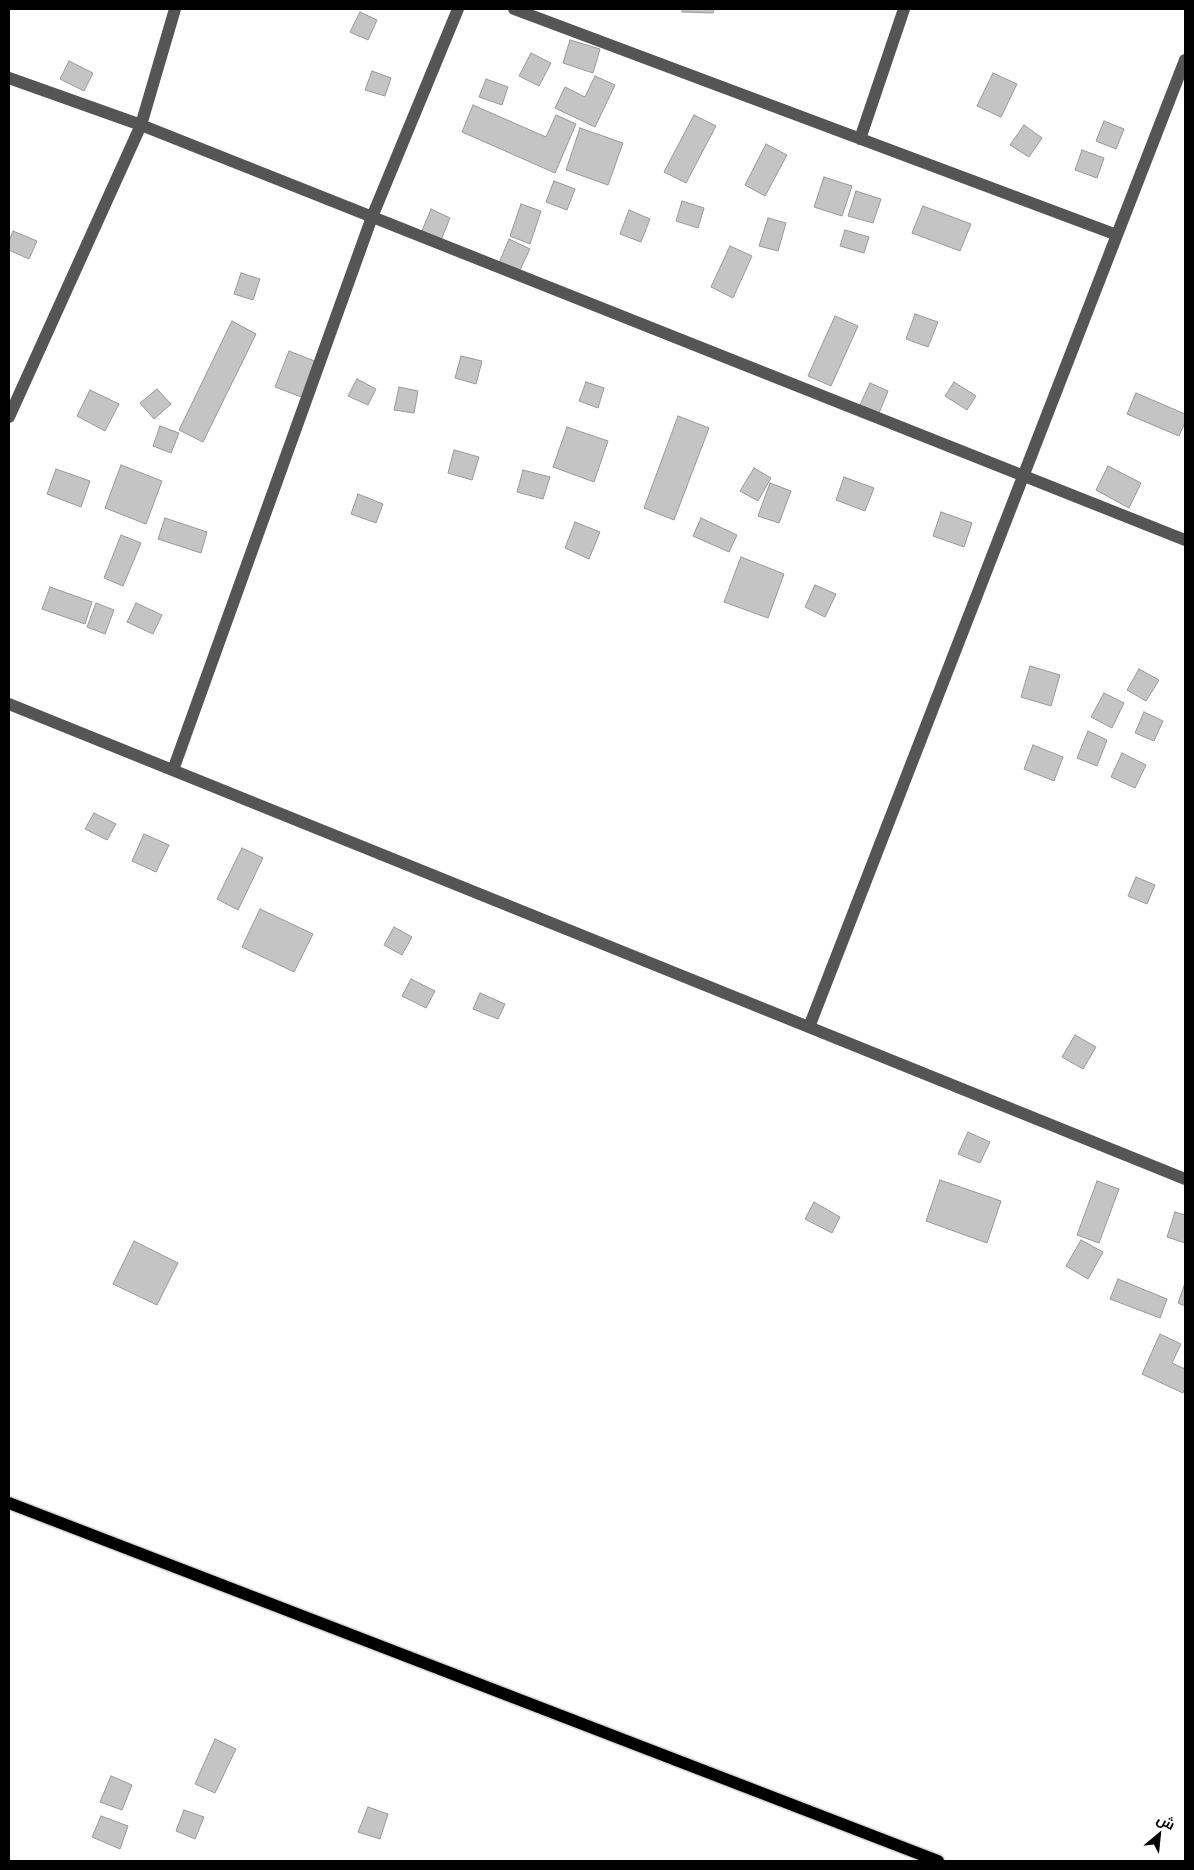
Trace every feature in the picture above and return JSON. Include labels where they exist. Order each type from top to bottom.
[{"type":"main road","points":[[9,1503],[938,1861]]},
{"type":"street","points":[[9,417],[141,125],[175,9]]},
{"type":"street","points":[[173,770],[372,217],[458,9]]},
{"type":"street","points":[[514,9],[1117,235]]},
{"type":"street","points":[[860,138],[904,9]]},
{"type":"street","points":[[809,1027],[1185,60]]},
{"type":"street","points":[[9,78],[141,125],[1185,540]]},
{"type":"street","points":[[9,704],[1185,1179]]},
{"type":"building","points":[[682,9],[714,9],[713,13],[682,12]]},
{"type":"building","points":[[360,12],[377,20],[368,40],[350,32]]},
{"type":"building","points":[[570,40],[600,49],[593,73],[563,63]]},
{"type":"building","points":[[531,53],[551,63],[539,86],[519,76]]},
{"type":"building","points":[[69,61],[93,73],[84,91],[60,79]]},
{"type":"building","points":[[372,71],[391,78],[385,96],[365,90]]},
{"type":"building","points":[[993,73],[1017,84],[1001,117],[977,106]]},
{"type":"building","points":[[595,76],[615,85],[595,127],[555,108],[565,87],[585,97]]},
{"type":"building","points":[[486,79],[508,87],[502,105],[479,97]]},
{"type":"building","points":[[473,105],[546,137],[556,115],[576,124],[555,173],[462,132]]},
{"type":"building","points":[[694,115],[716,126],[686,183],[664,172]]},
{"type":"building","points":[[1104,121],[1124,129],[1116,149],[1096,141]]},
{"type":"building","points":[[1024,125],[1042,138],[1029,157],[1010,145]]},
{"type":"building","points":[[580,128],[623,143],[608,185],[566,170]]},
{"type":"building","points":[[766,144],[787,155],[765,196],[745,185]]},
{"type":"building","points":[[1082,150],[1104,158],[1097,178],[1075,170]]},
{"type":"building","points":[[824,177],[852,186],[842,216],[814,207]]},
{"type":"building","points":[[554,181],[575,189],[567,210],[546,202]]},
{"type":"building","points":[[856,191],[881,199],[873,223],[848,216]]},
{"type":"building","points":[[682,201],[704,208],[698,228],[676,221]]},
{"type":"building","points":[[521,204],[541,211],[530,244],[510,236]]},
{"type":"building","points":[[923,206],[971,224],[960,251],[912,233]]},
{"type":"building","points":[[431,209],[450,218],[441,240],[422,231]]},
{"type":"building","points":[[629,210],[650,219],[641,242],[620,234]]},
{"type":"building","points":[[768,218],[786,223],[778,251],[759,246]]},
{"type":"building","points":[[845,230],[869,237],[864,253],[840,246]]},
{"type":"building","points":[[13,231],[37,241],[29,259],[9,250],[9,241]]},
{"type":"building","points":[[509,239],[530,249],[519,272],[499,263]]},
{"type":"building","points":[[730,246],[752,256],[733,298],[711,287]]},
{"type":"building","points":[[241,273],[260,279],[253,300],[234,294]]},
{"type":"building","points":[[915,314],[938,322],[928,347],[906,339]]},
{"type":"building","points":[[835,316],[858,326],[831,386],[808,376]]},
{"type":"building","points":[[232,321],[256,334],[203,442],[179,430]]},
{"type":"building","points":[[289,351],[317,362],[304,398],[275,387]]},
{"type":"building","points":[[461,356],[482,361],[476,384],[455,378]]},
{"type":"building","points":[[357,379],[376,389],[368,405],[348,396]]},
{"type":"building","points":[[586,382],[604,388],[598,408],[579,401]]},
{"type":"building","points":[[954,382],[976,396],[967,410],[945,396]]},
{"type":"building","points":[[870,383],[888,391],[879,413],[860,405]]},
{"type":"building","points":[[399,387],[418,391],[414,413],[394,410]]},
{"type":"building","points":[[157,389],[171,404],[154,419],[140,403]]},
{"type":"building","points":[[90,390],[119,404],[105,431],[77,416]]},
{"type":"building","points":[[1136,393],[1185,414],[1185,422],[1179,436],[1127,414]]},
{"type":"building","points":[[678,416],[709,428],[674,520],[644,508]]},
{"type":"building","points":[[160,426],[179,433],[171,453],[153,446]]},
{"type":"building","points":[[567,427],[608,441],[594,482],[553,467]]},
{"type":"building","points":[[454,450],[479,457],[472,480],[448,473]]},
{"type":"building","points":[[121,465],[162,481],[146,524],[105,508]]},
{"type":"building","points":[[1108,466],[1141,483],[1129,508],[1096,490]]},
{"type":"building","points":[[754,468],[771,478],[758,501],[740,491]]},
{"type":"building","points":[[56,469],[90,481],[81,507],[47,494]]},
{"type":"building","points":[[523,470],[550,477],[543,499],[517,492]]},
{"type":"building","points":[[844,477],[874,488],[865,511],[836,500]]},
{"type":"building","points":[[770,483],[791,491],[779,523],[758,516]]},
{"type":"building","points":[[358,494],[383,504],[376,523],[351,514]]},
{"type":"building","points":[[941,512],[972,523],[964,547],[933,536]]},
{"type":"building","points":[[165,518],[207,532],[201,553],[158,539]]},
{"type":"building","points":[[701,518],[737,535],[729,552],[693,536]]},
{"type":"building","points":[[575,522],[600,532],[589,559],[565,548]]},
{"type":"building","points":[[121,535],[141,543],[123,586],[104,578]]},
{"type":"building","points":[[741,557],[784,574],[768,618],[724,602]]},
{"type":"building","points":[[815,585],[836,594],[825,617],[805,607]]},
{"type":"building","points":[[50,587],[92,602],[85,624],[42,609]]},
{"type":"building","points":[[96,603],[114,610],[105,634],[87,627]]},
{"type":"building","points":[[136,603],[162,615],[153,634],[127,622]]},
{"type":"building","points":[[1030,666],[1060,675],[1051,706],[1021,697]]},
{"type":"building","points":[[1139,669],[1159,680],[1146,701],[1127,690]]},
{"type":"building","points":[[1104,693],[1124,703],[1112,728],[1091,717]]},
{"type":"building","points":[[1144,712],[1163,721],[1154,741],[1135,733]]},
{"type":"building","points":[[1088,731],[1107,740],[1097,766],[1077,758]]},
{"type":"building","points":[[1033,745],[1063,757],[1054,781],[1024,769]]},
{"type":"building","points":[[1122,753],[1146,765],[1135,788],[1111,777]]},
{"type":"building","points":[[94,813],[116,824],[107,840],[85,829]]},
{"type":"building","points":[[144,834],[169,845],[156,872],[132,861]]},
{"type":"building","points":[[242,848],[263,858],[238,910],[217,899]]},
{"type":"building","points":[[1136,877],[1155,885],[1147,904],[1128,896]]},
{"type":"building","points":[[260,909],[313,934],[294,972],[242,947]]},
{"type":"building","points":[[394,927],[412,937],[402,955],[384,945]]},
{"type":"building","points":[[411,979],[435,991],[426,1008],[402,996]]},
{"type":"building","points":[[480,993],[505,1004],[498,1019],[473,1009]]},
{"type":"building","points":[[1075,1035],[1096,1047],[1083,1069],[1062,1057]]},
{"type":"building","points":[[968,1132],[990,1142],[980,1163],[958,1154]]},
{"type":"building","points":[[940,1180],[1001,1201],[987,1243],[926,1221]]},
{"type":"building","points":[[1097,1181],[1119,1189],[1099,1243],[1077,1235]]},
{"type":"building","points":[[814,1202],[840,1217],[832,1233],[805,1219]]},
{"type":"building","points":[[1175,1212],[1185,1215],[1185,1243],[1167,1237]]},
{"type":"building","points":[[1081,1240],[1103,1252],[1088,1279],[1066,1266]]},
{"type":"building","points":[[134,1241],[178,1263],[157,1305],[113,1284]]},
{"type":"building","points":[[1118,1279],[1167,1299],[1160,1318],[1110,1299]]},
{"type":"building","points":[[1185,1283],[1185,1306],[1178,1303]]},
{"type":"building","points":[[1160,1334],[1181,1344],[1172,1363],[1185,1369],[1185,1388],[1183,1393],[1142,1374]]},
{"type":"building","points":[[215,1739],[236,1749],[215,1793],[195,1784]]},
{"type":"building","points":[[111,1776],[132,1785],[122,1810],[100,1802]]},
{"type":"building","points":[[368,1807],[388,1814],[380,1839],[358,1832]]},
{"type":"building","points":[[184,1810],[204,1817],[195,1839],[176,1831]]},
{"type":"building","points":[[101,1816],[128,1826],[120,1849],[92,1837]]}]
